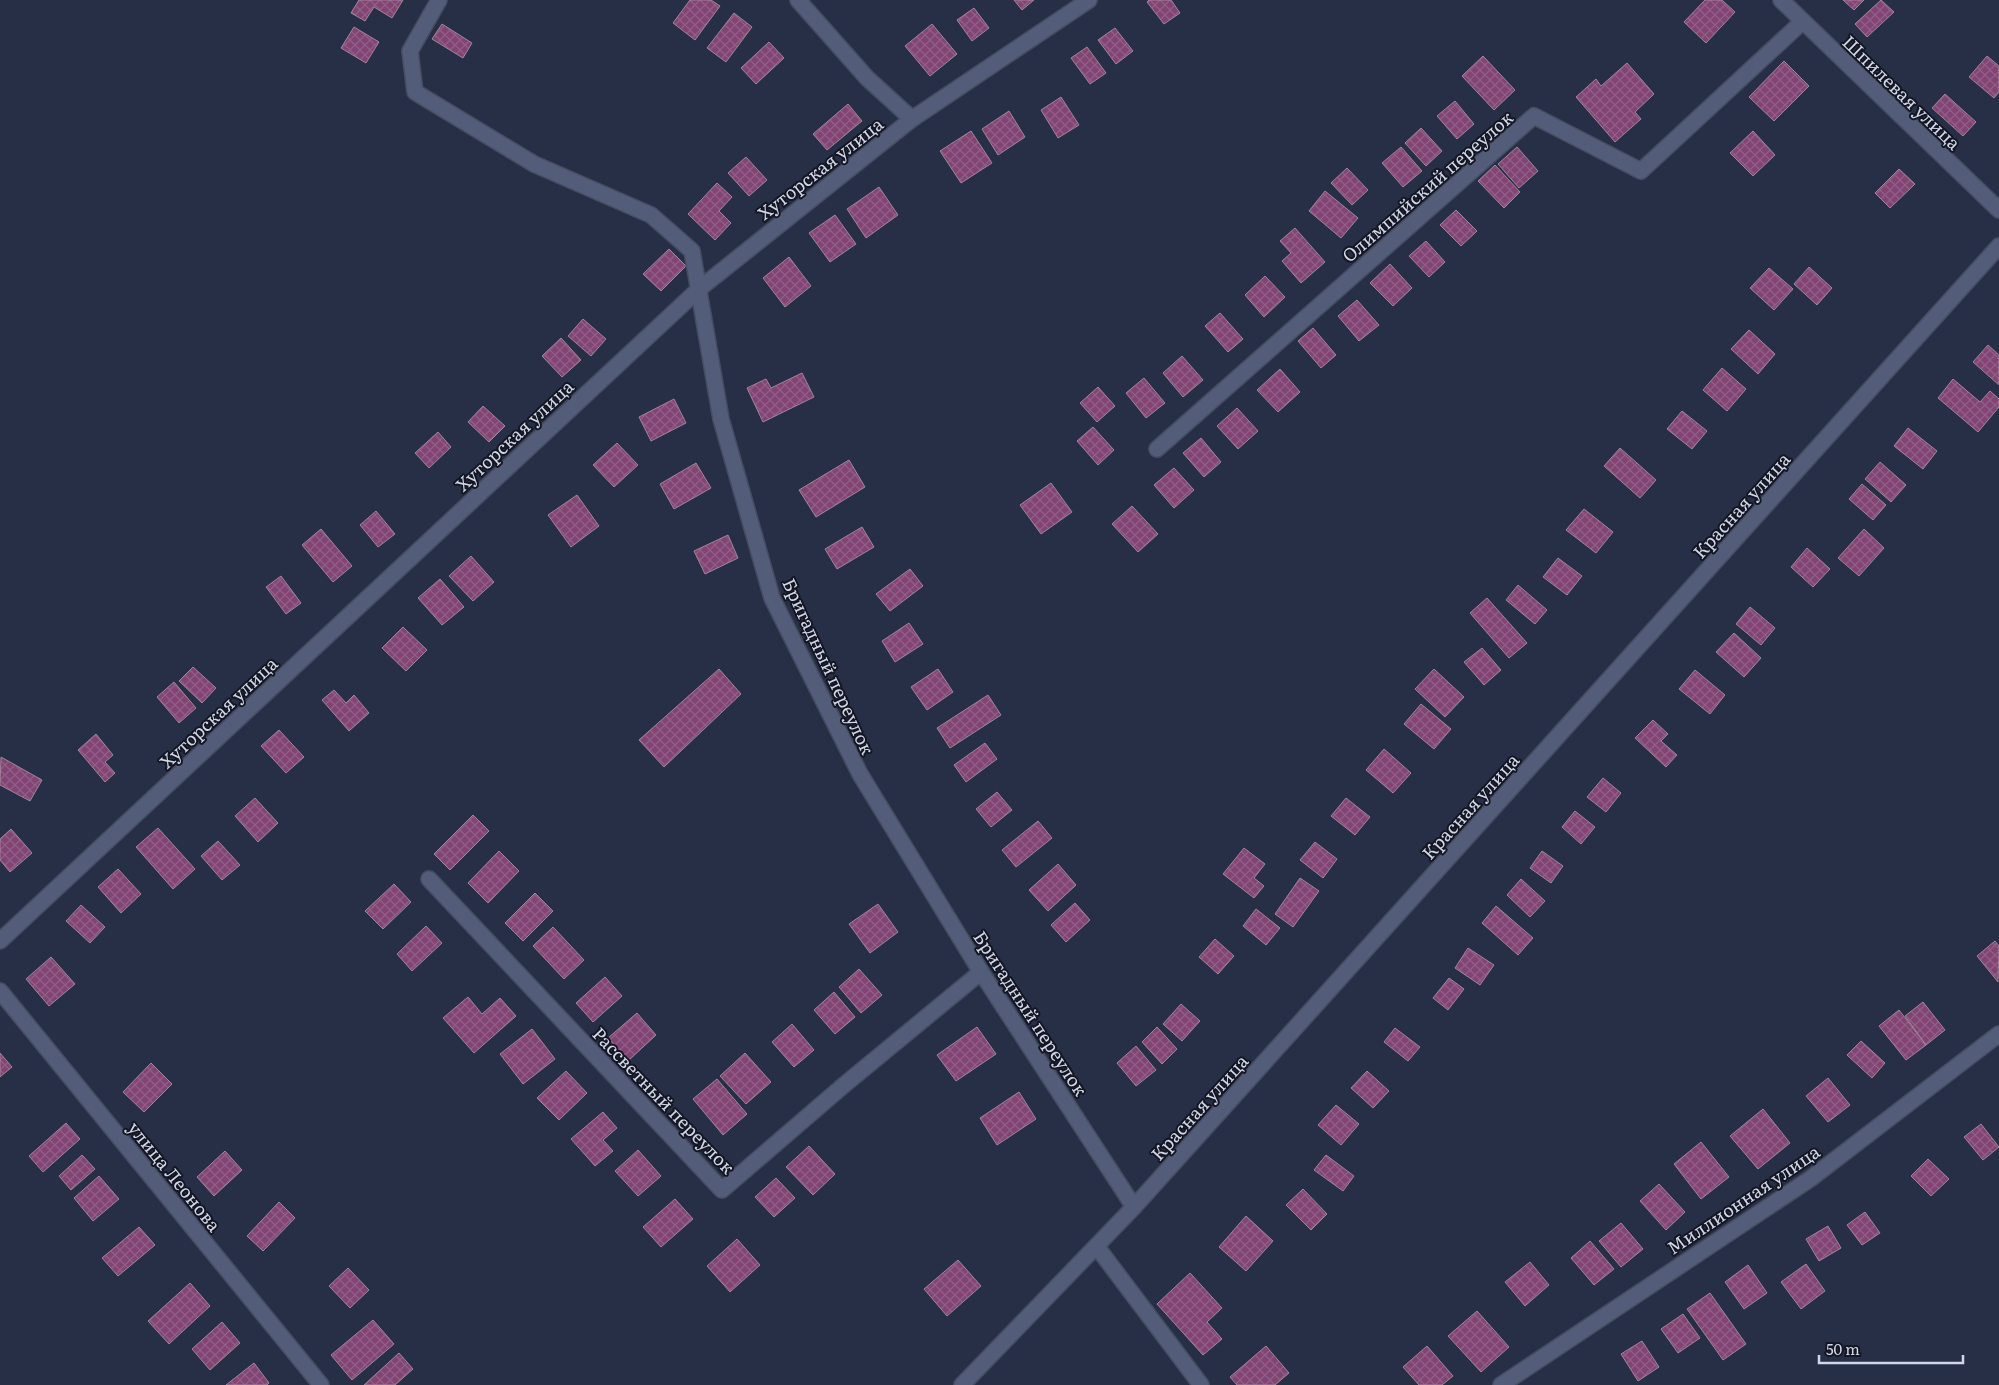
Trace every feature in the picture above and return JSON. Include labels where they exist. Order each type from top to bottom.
[{"type":"street","name":"Бригадный переулок","points":[[440,0],[410,51],[415,92],[534,164],[651,215],[692,251],[721,419],[772,598],[860,774],[981,972],[1134,1207]]},
{"type":"street","points":[[798,0],[867,78],[912,120]]},
{"type":"street","name":"Хуторская улица","points":[[0,941],[698,289],[912,120],[1088,0]]},
{"type":"street","name":"Шпилевая улица","points":[[1781,0],[1999,210]]},
{"type":"street","name":"Олимпийский переулок","points":[[1157,449],[1534,116],[1642,172],[1802,22]]},
{"type":"street","name":"Красная улица","points":[[962,1385],[1134,1207],[1999,246]]},
{"type":"street","name":"Рассветный переулок","points":[[429,879],[722,1190],[844,1085],[981,972]]},
{"type":"street","name":"улица Леонова","points":[[0,991],[321,1385]]},
{"type":"street","name":"Миллионная улица","points":[[1501,1385],[1810,1179],[1999,1034]]},
{"type":"street","points":[[1097,1247],[1201,1385]]},
{"type":"building","points":[[359,0],[403,0],[392,18],[374,7],[365,21],[351,13]]},
{"type":"building","points":[[690,0],[711,0],[720,6],[695,40],[673,23]]},
{"type":"building","points":[[1014,0],[1034,0],[1022,10]]},
{"type":"building","points":[[1149,0],[1171,0],[1180,13],[1164,24],[1147,2]]},
{"type":"building","points":[[1705,0],[1722,0],[1735,12],[1706,43],[1684,22]]},
{"type":"building","points":[[1843,0],[1864,0],[1854,10]]},
{"type":"building","points":[[1881,0],[1894,12],[1867,37],[1855,24]]},
{"type":"building","points":[[974,8],[989,28],[972,41],[957,20]]},
{"type":"building","points":[[734,13],[752,27],[726,62],[707,48]]},
{"type":"building","points":[[442,24],[472,43],[463,58],[432,39]]},
{"type":"building","points":[[932,24],[957,54],[930,76],[905,46]]},
{"type":"building","points":[[354,27],[379,42],[366,63],[341,48]]},
{"type":"building","points":[[1115,28],[1133,51],[1116,64],[1098,40]]},
{"type":"building","points":[[769,42],[784,58],[756,84],[741,68]]},
{"type":"building","points":[[1087,47],[1106,73],[1090,84],[1071,58]]},
{"type":"building","points":[[1483,56],[1515,90],[1494,110],[1462,76]]},
{"type":"building","points":[[1987,56],[1999,66],[1999,92],[1994,98],[1969,77]]},
{"type":"building","points":[[1784,61],[1809,86],[1774,121],[1749,97]]},
{"type":"building","points":[[1627,63],[1654,94],[1635,112],[1641,119],[1615,142],[1576,97],[1596,79],[1601,86]]},
{"type":"building","points":[[1945,94],[1976,122],[1963,136],[1932,108]]},
{"type":"building","points":[[1061,97],[1079,125],[1058,138],[1041,110]]},
{"type":"building","points":[[1455,101],[1474,124],[1457,139],[1437,116]]},
{"type":"building","points":[[848,104],[862,121],[827,150],[813,134]]},
{"type":"building","points":[[1009,111],[1025,137],[998,155],[982,129]]},
{"type":"building","points":[[1421,128],[1442,151],[1426,166],[1405,143]]},
{"type":"building","points":[[971,131],[992,163],[961,183],[940,151]]},
{"type":"building","points":[[1753,131],[1775,155],[1753,176],[1730,153]]},
{"type":"building","points":[[1401,147],[1422,171],[1403,187],[1382,163]]},
{"type":"building","points":[[1517,147],[1538,171],[1519,188],[1498,164]]},
{"type":"building","points":[[746,157],[767,180],[749,196],[728,173]]},
{"type":"building","points":[[1495,165],[1520,192],[1504,208],[1478,181]]},
{"type":"building","points":[[1347,168],[1368,190],[1352,205],[1331,183]]},
{"type":"building","points":[[1899,169],[1915,184],[1890,208],[1875,193]]},
{"type":"building","points":[[717,183],[732,197],[719,211],[731,223],[715,240],[688,214]]},
{"type":"building","points":[[879,187],[898,215],[866,238],[847,209]]},
{"type":"building","points":[[1325,191],[1358,218],[1341,238],[1309,211]]},
{"type":"building","points":[[1456,210],[1477,231],[1461,246],[1440,225]]},
{"type":"building","points":[[835,215],[856,244],[830,262],[809,233]]},
{"type":"building","points":[[1295,228],[1325,262],[1301,283],[1282,261],[1291,253],[1280,241]]},
{"type":"building","points":[[1426,241],[1445,262],[1429,277],[1409,256]]},
{"type":"building","points":[[669,249],[686,266],[661,291],[643,274]]},
{"type":"building","points":[[789,257],[811,286],[785,307],[763,278]]},
{"type":"building","points":[[1390,264],[1412,288],[1393,306],[1370,283]]},
{"type":"building","points":[[1809,267],[1832,288],[1817,305],[1794,284]]},
{"type":"building","points":[[1769,268],[1793,289],[1774,310],[1750,288]]},
{"type":"building","points":[[1265,276],[1285,297],[1264,317],[1245,295]]},
{"type":"building","points":[[1357,300],[1379,325],[1359,341],[1338,316]]},
{"type":"building","points":[[1220,313],[1243,339],[1228,352],[1205,326]]},
{"type":"building","points":[[583,319],[606,339],[591,356],[568,336]]},
{"type":"building","points":[[1313,328],[1336,355],[1321,368],[1298,341]]},
{"type":"building","points":[[1749,330],[1775,354],[1758,374],[1731,349]]},
{"type":"building","points":[[561,338],[581,360],[562,377],[542,356]]},
{"type":"building","points":[[1988,345],[1999,355],[1999,385],[1973,362]]},
{"type":"building","points":[[1182,356],[1203,380],[1183,397],[1163,373]]},
{"type":"building","points":[[1722,368],[1746,389],[1727,411],[1703,390]]},
{"type":"building","points":[[1280,369],[1300,392],[1278,412],[1257,390]]},
{"type":"building","points":[[802,373],[814,397],[763,422],[747,388],[766,379],[771,388]]},
{"type":"building","points":[[1144,378],[1165,403],[1146,418],[1126,393]]},
{"type":"building","points":[[1953,379],[1980,402],[1990,391],[1999,399],[1999,407],[1978,432],[1938,398]]},
{"type":"building","points":[[1098,387],[1115,406],[1097,422],[1080,403]]},
{"type":"building","points":[[674,399],[686,423],[651,441],[639,417]]},
{"type":"building","points":[[483,406],[505,426],[489,442],[468,422]]},
{"type":"building","points":[[1237,408],[1258,431],[1238,449],[1217,426]]},
{"type":"building","points":[[1682,411],[1707,431],[1692,449],[1667,429]]},
{"type":"building","points":[[1093,427],[1114,450],[1098,465],[1077,441]]},
{"type":"building","points":[[1908,428],[1937,451],[1923,469],[1894,446]]},
{"type":"building","points":[[438,432],[451,447],[429,468],[415,453]]},
{"type":"building","points":[[1201,438],[1221,462],[1204,477],[1183,453]]},
{"type":"building","points":[[617,443],[638,465],[614,487],[593,465]]},
{"type":"building","points":[[1620,448],[1656,480],[1640,498],[1604,466]]},
{"type":"building","points":[[849,460],[865,487],[816,517],[799,490]]},
{"type":"building","points":[[1880,462],[1906,485],[1891,502],[1865,479]]},
{"type":"building","points":[[696,463],[711,488],[674,509],[660,484]]},
{"type":"building","points":[[1174,468],[1194,490],[1174,508],[1154,485]]},
{"type":"building","points":[[1051,483],[1072,512],[1041,534],[1020,505]]},
{"type":"building","points":[[1862,484],[1886,505],[1873,520],[1849,499]]},
{"type":"building","points":[[577,495],[599,526],[571,547],[548,515]]},
{"type":"building","points":[[1132,506],[1158,534],[1138,552],[1112,524]]},
{"type":"building","points":[[1584,509],[1613,532],[1596,553],[1566,530]]},
{"type":"building","points":[[376,511],[395,534],[378,547],[360,525]]},
{"type":"building","points":[[862,527],[874,547],[837,569],[825,549]]},
{"type":"building","points":[[321,529],[352,566],[333,582],[302,545]]},
{"type":"building","points":[[1864,529],[1884,548],[1859,576],[1838,558]]},
{"type":"building","points":[[728,535],[738,558],[705,574],[694,551]]},
{"type":"building","points":[[1807,548],[1830,569],[1813,587],[1791,567]]},
{"type":"building","points":[[471,556],[494,582],[473,601],[449,576]]},
{"type":"building","points":[[1558,558],[1582,576],[1567,595],[1543,577]]},
{"type":"building","points":[[910,569],[923,586],[890,611],[876,594]]},
{"type":"building","points":[[281,576],[301,603],[286,614],[266,587]]},
{"type":"building","points":[[440,579],[464,607],[442,625],[418,598]]},
{"type":"building","points":[[1518,585],[1547,610],[1535,624],[1506,600]]},
{"type":"building","points":[[1487,598],[1527,643],[1509,658],[1470,613]]},
{"type":"building","points":[[1750,607],[1775,628],[1761,645],[1736,624]]},
{"type":"building","points":[[909,623],[923,644],[895,662],[882,641]]},
{"type":"building","points":[[403,627],[427,650],[406,671],[382,648]]},
{"type":"building","points":[[1734,633],[1761,658],[1744,677],[1716,652]]},
{"type":"building","points":[[1482,648],[1501,670],[1484,685],[1464,662]]},
{"type":"building","points":[[193,667],[216,688],[202,703],[179,681]]},
{"type":"building","points":[[719,669],[741,694],[664,767],[639,740]]},
{"type":"building","points":[[938,669],[953,692],[927,710],[911,687]]},
{"type":"building","points":[[1434,669],[1464,697],[1445,717],[1415,689]]},
{"type":"building","points":[[1695,670],[1725,695],[1710,714],[1679,689]]},
{"type":"building","points":[[174,682],[196,708],[179,723],[157,697]]},
{"type":"building","points":[[334,690],[346,703],[354,695],[369,713],[349,731],[322,700]]},
{"type":"building","points":[[988,695],[1001,715],[950,748],[937,728]]},
{"type":"building","points":[[1421,704],[1451,729],[1434,749],[1404,724]]},
{"type":"building","points":[[1653,720],[1668,734],[1661,741],[1677,755],[1666,767],[1635,738]]},
{"type":"building","points":[[279,730],[304,757],[286,773],[261,746]]},
{"type":"building","points":[[96,734],[113,755],[105,762],[115,773],[105,782],[78,750]]},
{"type":"building","points":[[985,743],[997,759],[966,782],[954,765]]},
{"type":"building","points":[[1384,749],[1411,773],[1393,793],[1366,770]]},
{"type":"building","points":[[1,757],[42,780],[30,801],[0,785]]},
{"type":"building","points":[[1603,778],[1621,793],[1606,812],[1587,797]]},
{"type":"building","points":[[997,792],[1012,810],[991,827],[976,809]]},
{"type":"building","points":[[255,798],[278,823],[258,842],[235,816]]},
{"type":"building","points":[[1346,798],[1370,817],[1355,835],[1331,816]]},
{"type":"building","points":[[1575,811],[1595,827],[1581,844],[1562,827]]},
{"type":"building","points":[[473,815],[489,831],[450,870],[434,854]]},
{"type":"building","points":[[1038,821],[1052,838],[1016,867],[1002,850]]},
{"type":"building","points":[[158,828],[195,869],[173,889],[136,847]]},
{"type":"building","points":[[11,829],[32,853],[10,872],[0,860],[0,839]]},
{"type":"building","points":[[218,841],[240,865],[222,880],[201,856]]},
{"type":"building","points":[[1315,842],[1337,859],[1323,878],[1300,860]]},
{"type":"building","points":[[1244,848],[1265,864],[1254,878],[1264,886],[1254,898],[1223,874]]},
{"type":"building","points":[[499,851],[519,871],[488,903],[468,883]]},
{"type":"building","points":[[1542,851],[1563,866],[1551,883],[1530,868]]},
{"type":"building","points":[[1058,864],[1076,885],[1048,911],[1029,890]]},
{"type":"building","points":[[118,869],[141,894],[121,913],[98,887]]},
{"type":"building","points":[[1300,878],[1319,891],[1293,927],[1275,914]]},
{"type":"building","points":[[1521,879],[1545,901],[1530,917],[1507,895]]},
{"type":"building","points":[[394,884],[411,902],[383,929],[365,911]]},
{"type":"building","points":[[535,893],[553,911],[523,941],[505,923]]},
{"type":"building","points":[[1075,903],[1090,920],[1066,942],[1051,925]]},
{"type":"building","points":[[878,904],[898,932],[870,953],[849,924]]},
{"type":"building","points":[[81,905],[105,927],[90,943],[66,921]]},
{"type":"building","points":[[1496,906],[1533,938],[1518,955],[1482,923]]},
{"type":"building","points":[[1256,909],[1280,928],[1266,945],[1243,926]]},
{"type":"building","points":[[426,926],[442,943],[412,971],[397,954]]},
{"type":"building","points":[[553,927],[584,960],[564,979],[533,946]]},
{"type":"building","points":[[1215,939],[1234,956],[1218,974],[1199,957]]},
{"type":"building","points":[[1995,941],[1999,946],[1998,982],[1977,956]]},
{"type":"building","points":[[1468,948],[1494,965],[1480,985],[1455,968]]},
{"type":"building","points":[[51,957],[75,984],[49,1006],[26,979]]},
{"type":"building","points":[[859,969],[882,995],[861,1013],[839,987]]},
{"type":"building","points":[[605,977],[622,996],[593,1022],[576,1003]]},
{"type":"building","points":[[1449,978],[1464,989],[1448,1010],[1433,998]]},
{"type":"building","points":[[834,992],[855,1017],[835,1034],[814,1010]]},
{"type":"building","points":[[468,997],[482,1014],[500,998],[516,1016],[474,1053],[443,1018]]},
{"type":"building","points":[[1923,1002],[1945,1030],[1926,1045],[1905,1016]]},
{"type":"building","points":[[1181,1004],[1200,1021],[1182,1041],[1163,1024]]},
{"type":"building","points":[[1899,1010],[1926,1045],[1906,1060],[1879,1026]]},
{"type":"building","points":[[637,1013],[656,1035],[628,1061],[608,1038]]},
{"type":"building","points":[[792,1024],[814,1050],[794,1067],[772,1042]]},
{"type":"building","points":[[977,1027],[996,1054],[956,1081],[937,1055]]},
{"type":"building","points":[[1157,1027],[1177,1049],[1162,1064],[1142,1042]]},
{"type":"building","points":[[1395,1028],[1420,1047],[1408,1061],[1384,1042]]},
{"type":"building","points":[[532,1029],[555,1059],[523,1084],[500,1054]]},
{"type":"building","points":[[1861,1041],[1885,1063],[1872,1078],[1847,1055]]},
{"type":"building","points":[[1136,1046],[1156,1070],[1136,1086],[1117,1063]]},
{"type":"building","points":[[0,1053],[12,1067],[0,1077]]},
{"type":"building","points":[[745,1053],[771,1082],[746,1104],[720,1076]]},
{"type":"building","points":[[151,1063],[172,1084],[144,1112],[123,1092]]},
{"type":"building","points":[[566,1071],[587,1093],[559,1120],[537,1098]]},
{"type":"building","points":[[1367,1071],[1389,1091],[1373,1108],[1351,1088]]},
{"type":"building","points":[[1828,1078],[1850,1105],[1828,1122],[1806,1096]]},
{"type":"building","points":[[717,1079],[747,1114],[723,1135],[693,1099]]},
{"type":"building","points":[[1019,1092],[1036,1119],[997,1145],[980,1118]]},
{"type":"building","points":[[1336,1105],[1359,1124],[1341,1145],[1318,1125]]},
{"type":"building","points":[[1763,1109],[1790,1143],[1758,1169],[1730,1136]]},
{"type":"building","points":[[603,1112],[617,1128],[603,1140],[613,1151],[595,1166],[571,1139]]},
{"type":"building","points":[[66,1123],[80,1139],[43,1172],[29,1156]]},
{"type":"building","points":[[1981,1124],[1999,1147],[1983,1160],[1964,1137]]},
{"type":"building","points":[[1701,1142],[1729,1177],[1701,1199],[1674,1164]]},
{"type":"building","points":[[809,1146],[835,1174],[813,1195],[786,1167]]},
{"type":"building","points":[[638,1150],[661,1176],[638,1196],[615,1171]]},
{"type":"building","points":[[225,1151],[242,1170],[214,1196],[197,1177]]},
{"type":"building","points":[[82,1155],[95,1169],[71,1190],[59,1176]]},
{"type":"building","points":[[1326,1155],[1354,1176],[1343,1191],[1314,1170]]},
{"type":"building","points":[[1928,1159],[1949,1179],[1931,1196],[1911,1176]]},
{"type":"building","points":[[99,1176],[119,1199],[93,1221],[74,1198]]},
{"type":"building","points":[[776,1178],[795,1198],[774,1217],[755,1197]]},
{"type":"building","points":[[1659,1184],[1685,1212],[1666,1230],[1640,1201]]},
{"type":"building","points":[[1303,1189],[1327,1214],[1311,1230],[1286,1205]]},
{"type":"building","points":[[675,1199],[693,1219],[661,1247],[643,1227]]},
{"type":"building","points":[[279,1202],[295,1218],[263,1251],[247,1236]]},
{"type":"building","points":[[1865,1212],[1880,1233],[1862,1245],[1847,1225]]},
{"type":"building","points":[[1246,1216],[1273,1241],[1246,1271],[1219,1247]]},
{"type":"building","points":[[1621,1223],[1643,1249],[1621,1267],[1599,1241]]},
{"type":"building","points":[[1828,1226],[1841,1248],[1819,1261],[1806,1239]]},
{"type":"building","points":[[139,1227],[155,1245],[118,1276],[102,1258]]},
{"type":"building","points":[[737,1239],[760,1265],[730,1292],[707,1266]]},
{"type":"building","points":[[1590,1241],[1614,1269],[1594,1285],[1571,1258]]},
{"type":"building","points":[[958,1260],[981,1286],[947,1316],[924,1289]]},
{"type":"building","points":[[1530,1262],[1549,1285],[1525,1306],[1505,1282]]},
{"type":"building","points":[[1806,1264],[1825,1291],[1801,1309],[1781,1282]]},
{"type":"building","points":[[1748,1265],[1767,1293],[1744,1309],[1725,1282]]},
{"type":"building","points":[[348,1268],[369,1290],[350,1308],[329,1286]]},
{"type":"building","points":[[1190,1273],[1222,1308],[1207,1322],[1222,1339],[1203,1355],[1157,1304]]},
{"type":"building","points":[[190,1283],[210,1306],[169,1344],[148,1321]]},
{"type":"building","points":[[1710,1293],[1746,1344],[1723,1360],[1687,1309]]},
{"type":"building","points":[[1477,1311],[1509,1347],[1481,1372],[1448,1336]]},
{"type":"building","points":[[1683,1314],[1700,1338],[1678,1353],[1661,1329]]},
{"type":"building","points":[[373,1320],[394,1344],[352,1380],[331,1355]]},
{"type":"building","points":[[222,1322],[240,1343],[210,1370],[192,1349]]},
{"type":"building","points":[[1642,1341],[1659,1367],[1638,1381],[1621,1354]]},
{"type":"building","points":[[1266,1346],[1289,1373],[1275,1385],[1237,1385],[1230,1377]]},
{"type":"building","points":[[1427,1346],[1453,1376],[1442,1385],[1419,1385],[1403,1367]]},
{"type":"building","points":[[399,1353],[413,1369],[395,1385],[364,1385]]},
{"type":"building","points":[[254,1363],[269,1383],[267,1385],[226,1385]]}]
